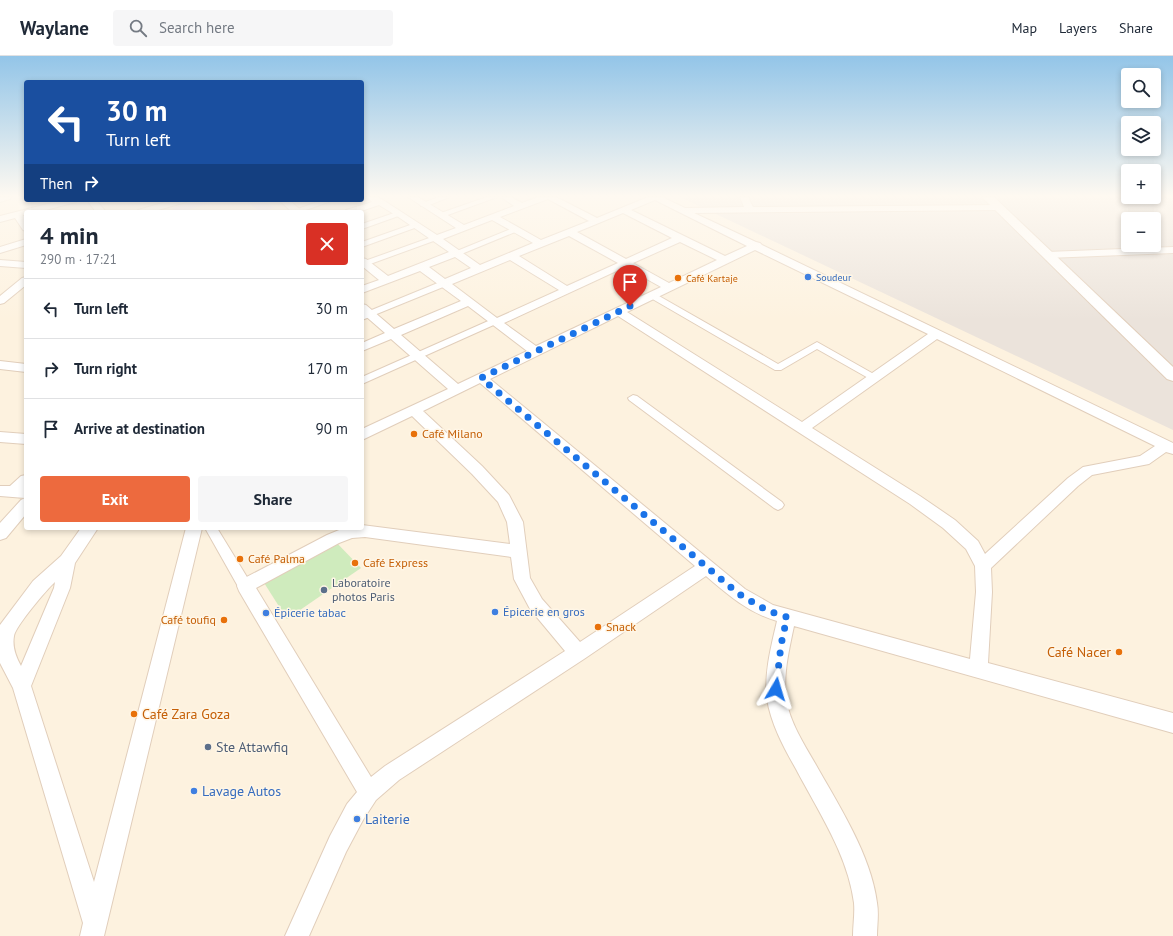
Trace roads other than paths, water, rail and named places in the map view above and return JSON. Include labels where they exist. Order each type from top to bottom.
[{"type":"street","points":[[364,244],[382,238]]},
{"type":"street","points":[[364,289],[495,238]]},
{"type":"street","points":[[530,238],[541,244]]},
{"type":"street","points":[[365,312],[445,283],[555,238]]},
{"type":"street","points":[[580,238],[669,287]]},
{"type":"street","points":[[680,238],[725,260]]},
{"type":"street","points":[[364,380],[680,238]]},
{"type":"street","points":[[742,238],[1169,447]]},
{"type":"street","points":[[1030,238],[1173,376]]},
{"type":"street","points":[[364,263],[434,239],[479,269]]},
{"type":"street","points":[[0,250],[24,243]]},
{"type":"street","points":[[364,434],[757,245]]},
{"type":"street","points":[[1047,255],[1173,250]]},
{"type":"street","points":[[511,256],[567,290]]},
{"type":"street","points":[[0,263],[24,265]]},
{"type":"street","points":[[364,264],[386,280]]},
{"type":"street","points":[[422,266],[536,352]]},
{"type":"street","points":[[0,301],[24,282]]},
{"type":"street","points":[[0,292],[11,292]]},
{"type":"street","points":[[652,296],[778,368],[817,345],[874,377]]},
{"type":"street","points":[[364,346],[469,302]]},
{"type":"street","points":[[365,312],[394,334],[456,389]]},
{"type":"street","points":[[619,312],[902,492],[949,524],[972,545],[983,566],[984,592],[978,669]]},
{"type":"street","points":[[802,428],[937,333]]},
{"type":"street","points":[[0,366],[24,368]]},
{"type":"street","points":[[481,378],[739,594],[768,611],[1173,723]]},
{"type":"street","points":[[633,398],[778,505]]},
{"type":"street","points":[[414,410],[477,470],[504,499],[515,522],[522,579],[536,604],[578,653]]},
{"type":"street","points":[[0,437],[24,439]]},
{"type":"street","points":[[983,566],[1073,482],[1088,471],[1144,460],[1169,447]]},
{"type":"street","points":[[13,492],[24,482]]},
{"type":"street","points":[[0,534],[24,506]]},
{"type":"street","points":[[89,530],[67,560],[39,586],[5,632],[4,644],[7,658],[22,686],[94,929]]},
{"type":"street","points":[[94,929],[194,530]]},
{"type":"street","points":[[212,530],[369,793]]},
{"type":"street","points":[[245,586],[332,539],[350,532],[365,531],[519,552]]},
{"type":"street","points":[[22,686],[62,588],[67,560]]},
{"type":"street","points":[[297,936],[338,844],[355,812],[369,793],[392,772],[578,653],[707,567]]},
{"type":"street","points":[[787,617],[781,645],[776,689],[779,712],[789,736],[843,836],[859,872],[865,902],[865,936]]},
{"type":"place","name":"Soudeur","points":[[808,277]]},
{"type":"place","name":"Café Kartaje","points":[[678,278]]},
{"type":"place","name":"Café Milano","points":[[414,434]]},
{"type":"place","name":"Café Palma","points":[[240,559]]},
{"type":"place","name":"Café Express","points":[[355,563]]},
{"type":"place","name":"Laboratoire photos Paris","points":[[324,590]]},
{"type":"place","name":"Épicerie en gros","points":[[495,612]]},
{"type":"place","name":"Épicerie tabac","points":[[266,613]]},
{"type":"place","name":"Café toufiq","points":[[224,620]]},
{"type":"place","name":"Snack","points":[[598,627]]},
{"type":"place","name":"Café Nacer","points":[[1119,652]]},
{"type":"place","name":"Café Zara Goza","points":[[134,714]]},
{"type":"place","name":"Ste Attawfiq","points":[[208,747]]},
{"type":"place","name":"Lavage Autos","points":[[194,791]]},
{"type":"place","name":"Laiterie","points":[[357,819]]}]
